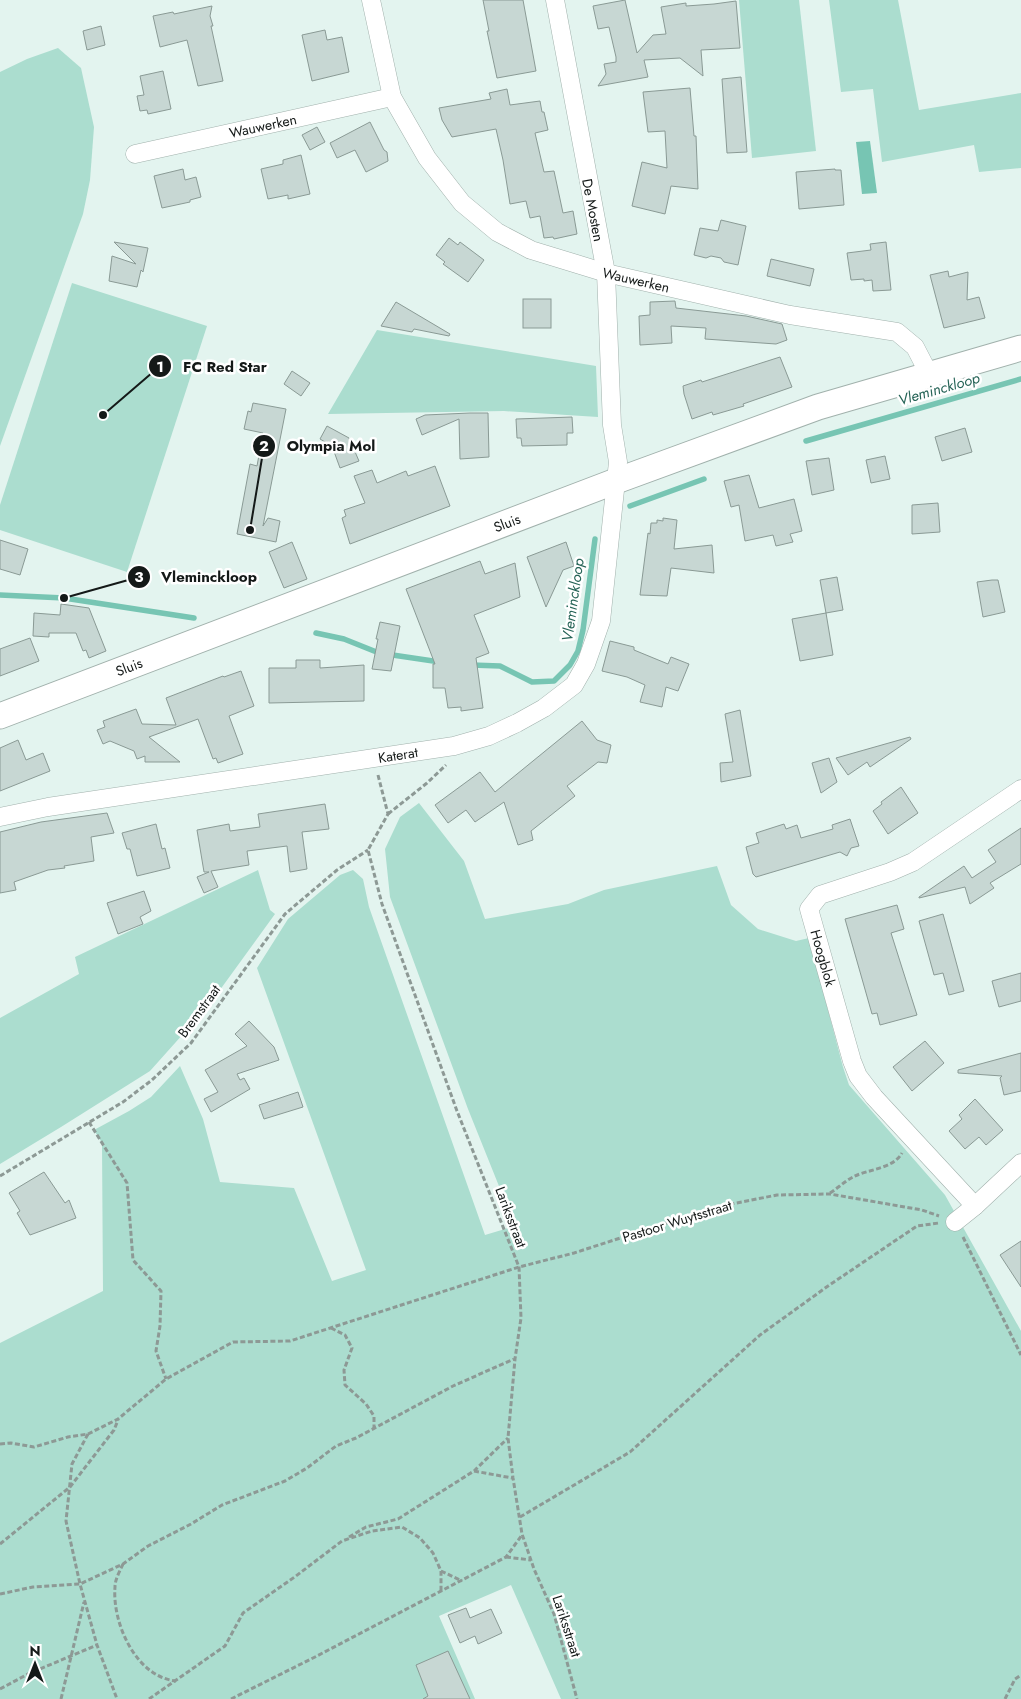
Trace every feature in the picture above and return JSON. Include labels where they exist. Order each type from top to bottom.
[{"type":"street","name":"Wauwerken","points":[[371,0],[392,97],[427,158],[462,203],[497,232],[531,250],[606,273],[790,315],[897,332],[915,347],[929,374]]},
{"type":"street","name":"De Mosten","points":[[555,0],[606,273],[612,425],[618,462],[616,481]]},
{"type":"street","name":"Wauwerken","points":[[135,154],[392,97]]},
{"type":"street","name":"Sluis","points":[[0,716],[616,481],[818,407],[1021,348]]},
{"type":"street","name":"Katerat","points":[[0,817],[48,807],[153,790],[454,746],[489,736],[524,719],[544,708],[574,685],[586,664],[600,621],[616,481]]},
{"type":"street","name":"Hoogblok","points":[[975,1206],[874,1097],[858,1076],[852,1061],[810,909],[820,895],[890,872],[913,862],[1021,789]]},
{"type":"street","points":[[955,1222],[1021,1163]]},
{"type":"path","points":[[368,850],[388,814],[445,767],[454,746]]},
{"type":"path","points":[[368,760],[379,776],[388,814]]},
{"type":"path","name":"Bremstraat","points":[[0,1176],[123,1102],[152,1080],[191,1043],[284,914],[337,870],[368,850]]},
{"type":"path","name":"Lariksstraat","points":[[368,850],[382,904],[458,1112],[518,1267],[521,1318],[514,1359],[508,1438],[513,1478],[522,1534],[554,1614],[577,1699]]},
{"type":"path","points":[[89,1122],[126,1183],[133,1260],[160,1291],[160,1326],[156,1351],[166,1380]]},
{"type":"path","points":[[830,1194],[853,1177],[885,1165],[900,1156],[912,1137]]},
{"type":"path","name":"Pastoor Wuytsstraat","points":[[118,1419],[166,1380],[233,1342],[290,1341],[518,1267],[574,1253],[716,1207],[777,1195],[830,1194],[922,1210],[955,1222]]},
{"type":"path","points":[[520,1517],[630,1452],[760,1336],[916,1226],[955,1222],[1021,1355]]},
{"type":"path","points":[[330,1328],[345,1335],[352,1348],[344,1370],[345,1385],[366,1404],[374,1416],[374,1429]]},
{"type":"path","points":[[0,1594],[33,1587],[80,1584],[123,1564],[148,1546],[191,1524],[222,1505],[285,1480],[307,1468],[336,1446],[374,1429],[453,1386],[514,1359]]},
{"type":"path","points":[[0,1444],[11,1442],[34,1447],[68,1437],[88,1434],[118,1419]]},
{"type":"path","points":[[0,1544],[70,1486],[114,1430],[118,1419]]},
{"type":"path","points":[[88,1434],[72,1464],[66,1521],[80,1584],[97,1645],[117,1699]]},
{"type":"path","points":[[149,1699],[225,1646],[242,1613],[296,1576],[342,1541],[366,1527],[398,1519],[474,1471],[508,1438]]},
{"type":"path","points":[[474,1471],[513,1478]]},
{"type":"path","points":[[342,1541],[372,1531],[402,1527],[420,1538],[433,1553],[441,1571],[441,1591]]},
{"type":"path","points":[[231,1699],[506,1557],[522,1534]]},
{"type":"path","points":[[506,1557],[532,1560]]},
{"type":"path","points":[[123,1564],[115,1585],[115,1606],[120,1629],[134,1653],[150,1670],[165,1680],[177,1681]]},
{"type":"path","points":[[441,1571],[462,1581]]},
{"type":"path","points":[[61,1699],[85,1600]]},
{"type":"path","points":[[0,1689],[28,1674],[97,1645]]},
{"type":"path","points":[[1005,1699],[1015,1680],[1021,1676]]},
{"type":"shaded area","points":[[739,0],[799,0],[816,151],[752,158]]},
{"type":"shaded area","points":[[829,0],[898,0],[919,110],[1021,93],[1021,168],[979,172],[974,145],[882,162],[873,89],[841,92]]},
{"type":"shaded area","points":[[58,48],[81,68],[94,127],[90,180],[83,214],[0,446],[0,72],[27,59]]},
{"type":"shaded area","points":[[870,141],[877,193],[862,194],[856,142]]},
{"type":"shaded area","points":[[72,283],[207,326],[127,572],[0,530],[0,505]]},
{"type":"shaded area","points":[[377,330],[596,366],[598,417],[504,411],[328,414]]},
{"type":"shaded area","points":[[419,803],[464,861],[485,919],[568,904],[604,890],[717,866],[731,905],[758,929],[796,941],[809,938],[849,1085],[945,1195],[1021,1331],[1021,1699],[561,1699],[511,1585],[439,1616],[475,1699],[0,1699],[0,1343],[103,1291],[102,1143],[94,1130],[151,1097],[180,1066],[203,1119],[220,1182],[294,1188],[332,1281],[366,1270],[257,968],[288,919],[340,875],[353,870],[363,879],[369,907],[485,1235],[515,1226],[468,1109],[390,897],[385,849],[400,817]]},
{"type":"shaded area","points":[[258,870],[270,910],[275,914],[209,1005],[150,1071],[0,1164],[0,1018],[79,974],[75,957]]},
{"type":"building","points":[[483,0],[523,0],[536,71],[497,78],[487,31],[489,31]]},
{"type":"building","points":[[625,0],[637,53],[653,35],[666,34],[661,7],[686,3],[686,6],[736,1],[740,48],[701,50],[703,76],[680,58],[644,60],[648,77],[598,86],[606,74],[604,64],[616,62],[616,57],[609,27],[598,29],[593,6]]},
{"type":"building","points":[[212,6],[210,16],[213,26],[211,26],[223,81],[198,86],[187,40],[160,47],[153,16],[173,12],[174,14]]},
{"type":"building","points":[[101,26],[105,45],[87,50],[83,31]]},
{"type":"building","points":[[325,30],[327,40],[342,37],[349,72],[312,81],[302,35]]},
{"type":"building","points":[[163,71],[171,109],[148,114],[147,110],[140,111],[137,96],[144,95],[140,76]]},
{"type":"building","points":[[741,77],[747,152],[727,153],[722,79]]},
{"type":"building","points":[[690,88],[694,136],[696,136],[698,189],[671,186],[665,214],[632,206],[642,162],[667,168],[665,131],[648,132],[643,92]]},
{"type":"building","points":[[507,89],[510,105],[540,101],[548,130],[535,133],[544,172],[554,171],[563,213],[573,211],[577,234],[554,239],[553,237],[544,238],[540,216],[530,218],[526,201],[510,204],[496,129],[452,137],[442,120],[439,108],[491,99],[489,93]]},
{"type":"building","points":[[370,122],[384,150],[387,152],[388,161],[366,172],[355,150],[337,158],[330,143]]},
{"type":"building","points":[[317,127],[325,142],[310,150],[302,135]]},
{"type":"building","points":[[301,155],[310,194],[288,199],[288,195],[268,199],[261,169],[283,164],[283,160]]},
{"type":"building","points":[[183,169],[185,180],[196,177],[201,197],[190,200],[190,202],[162,208],[154,176]]},
{"type":"building","points":[[841,170],[844,205],[799,209],[796,172]]},
{"type":"building","points":[[721,220],[746,226],[738,265],[724,262],[721,258],[711,256],[706,258],[694,255],[700,228],[718,231]]},
{"type":"building","points":[[449,238],[458,245],[460,242],[484,260],[468,282],[443,264],[445,262],[436,255]]},
{"type":"building","points":[[114,242],[148,248],[143,272],[141,270],[137,287],[109,281],[112,256],[136,264]]},
{"type":"building","points":[[886,242],[891,290],[873,291],[872,280],[851,280],[847,253],[871,250],[870,244]]},
{"type":"building","points":[[771,259],[814,269],[810,286],[767,276]]},
{"type":"building","points":[[948,271],[949,277],[968,272],[967,300],[979,297],[985,318],[944,328],[930,275]]},
{"type":"building","points":[[523,299],[551,299],[551,328],[523,328]]},
{"type":"building","points":[[675,301],[676,308],[746,316],[782,324],[787,340],[776,344],[705,339],[706,328],[671,326],[672,343],[640,345],[639,316],[650,315],[650,302]]},
{"type":"building","points":[[396,302],[450,334],[449,336],[414,329],[412,332],[381,326]]},
{"type":"building","points":[[780,357],[792,387],[743,404],[744,406],[713,415],[712,412],[692,419],[683,386],[701,380],[702,382]]},
{"type":"building","points":[[292,371],[310,383],[301,396],[284,384]]},
{"type":"building","points":[[253,403],[286,409],[263,526],[268,518],[280,521],[276,542],[237,534],[250,464],[257,466],[263,433],[244,429],[248,411],[251,412]]},
{"type":"building","points":[[488,413],[489,457],[460,459],[459,419],[422,435],[416,419],[425,415]]},
{"type":"building","points":[[572,417],[573,433],[567,433],[567,445],[522,446],[521,438],[517,438],[516,419]]},
{"type":"building","points":[[327,426],[349,438],[359,461],[340,468],[332,446],[320,439]]},
{"type":"building","points":[[965,428],[972,452],[942,461],[935,437]]},
{"type":"building","points":[[885,456],[890,479],[871,483],[866,460]]},
{"type":"building","points":[[829,458],[834,490],[812,495],[806,461]]},
{"type":"building","points":[[435,466],[450,506],[350,544],[342,518],[346,516],[344,510],[365,503],[354,476],[372,470],[377,483],[406,471],[408,476]]},
{"type":"building","points":[[749,475],[759,508],[794,499],[802,531],[790,534],[793,542],[776,546],[773,535],[745,541],[739,505],[731,507],[724,481]]},
{"type":"building","points":[[938,503],[940,532],[912,534],[912,505]]},
{"type":"building","points":[[663,518],[677,520],[674,549],[712,545],[714,573],[671,568],[667,596],[640,595],[648,533],[650,534],[651,523],[657,523],[657,520],[663,521]]},
{"type":"building","points":[[0,540],[28,549],[20,575],[0,569]]},
{"type":"building","points":[[292,542],[307,579],[284,588],[269,552]]},
{"type":"building","points":[[566,542],[574,566],[563,570],[546,607],[527,557]]},
{"type":"building","points":[[480,561],[485,574],[515,563],[520,597],[474,615],[489,653],[476,658],[483,708],[461,711],[461,707],[448,708],[445,688],[433,688],[433,664],[435,664],[406,589]]},
{"type":"building","points":[[837,577],[843,610],[826,613],[820,580]]},
{"type":"building","points":[[998,580],[1005,612],[983,617],[977,582]]},
{"type":"building","points":[[61,604],[89,608],[106,651],[89,658],[86,650],[83,651],[76,633],[49,633],[49,637],[33,636],[34,613],[60,615]]},
{"type":"building","points":[[826,613],[833,655],[800,661],[792,619]]},
{"type":"building","points":[[380,622],[400,626],[391,671],[372,669]]},
{"type":"building","points":[[30,638],[39,661],[0,676],[0,649]]},
{"type":"building","points":[[610,641],[634,647],[634,650],[668,664],[671,657],[689,664],[678,691],[666,687],[662,707],[640,702],[645,685],[627,677],[602,671]]},
{"type":"building","points":[[296,660],[320,660],[320,668],[364,665],[364,701],[269,703],[269,668],[296,668]]},
{"type":"building","points":[[241,671],[254,706],[229,716],[243,754],[218,763],[216,758],[213,759],[198,719],[149,737],[180,762],[145,762],[145,756],[137,759],[134,751],[110,741],[103,744],[97,730],[105,727],[103,721],[136,709],[142,724],[176,725],[166,698]]},
{"type":"building","points":[[740,710],[751,776],[721,782],[720,763],[733,762],[725,714]]},
{"type":"building","points":[[582,721],[597,740],[611,745],[607,763],[598,762],[567,786],[575,796],[531,831],[533,840],[518,845],[504,802],[475,822],[466,810],[448,823],[435,805],[480,772],[495,792]]},
{"type":"building","points":[[910,737],[911,739],[870,767],[867,762],[848,775],[836,758]]},
{"type":"building","points":[[18,740],[26,760],[43,753],[50,771],[0,791],[0,748]]},
{"type":"building","points":[[829,758],[837,782],[821,793],[812,763]]},
{"type":"building","points":[[901,787],[918,813],[888,834],[873,811],[882,804],[881,802]]},
{"type":"building","points":[[325,804],[329,829],[302,832],[307,869],[290,872],[287,846],[247,851],[249,865],[211,871],[218,887],[204,893],[197,877],[209,872],[204,872],[197,830],[229,824],[230,831],[260,827],[258,814]]},
{"type":"building","points":[[107,813],[114,833],[91,837],[94,861],[48,870],[14,882],[16,890],[0,893],[0,832],[41,822]]},
{"type":"building","points":[[850,819],[859,846],[851,848],[847,856],[840,852],[756,877],[753,874],[746,847],[759,843],[756,833],[784,824],[786,829],[797,825],[801,838],[833,829],[832,825]]},
{"type":"building","points":[[156,824],[162,849],[165,848],[170,868],[137,876],[130,849],[127,849],[122,833]]},
{"type":"building","points":[[1021,828],[1021,864],[990,883],[994,888],[970,904],[965,887],[919,898],[964,866],[972,878],[996,862],[988,850]]},
{"type":"building","points":[[144,891],[151,911],[140,917],[143,924],[118,934],[107,903]]},
{"type":"building","points":[[897,905],[904,929],[891,933],[917,1015],[880,1025],[877,1013],[872,1014],[845,919]]},
{"type":"building","points":[[943,914],[964,991],[949,995],[943,973],[934,975],[919,921]]},
{"type":"building","points":[[1021,973],[1021,1001],[999,1007],[992,981]]},
{"type":"building","points":[[249,1021],[274,1047],[279,1060],[237,1074],[240,1080],[244,1078],[250,1089],[211,1112],[204,1099],[218,1092],[205,1070],[247,1046],[235,1034]]},
{"type":"building","points":[[925,1041],[944,1063],[912,1091],[893,1067]]},
{"type":"building","points":[[1021,1053],[1021,1091],[1004,1095],[1000,1078],[1002,1076],[958,1073],[958,1070]]},
{"type":"building","points":[[298,1092],[303,1107],[264,1119],[259,1105]]},
{"type":"building","points":[[975,1099],[1003,1130],[986,1145],[979,1137],[965,1149],[949,1131],[962,1119],[959,1115]]},
{"type":"building","points":[[44,1172],[65,1203],[69,1200],[76,1218],[30,1235],[17,1213],[20,1211],[9,1193]]},
{"type":"building","points":[[1021,1241],[1021,1287],[1000,1255]]},
{"type":"building","points":[[466,1608],[470,1618],[491,1609],[502,1633],[478,1644],[475,1636],[460,1643],[448,1615]]},
{"type":"building","points":[[448,1651],[470,1699],[423,1699],[428,1696],[416,1665]]},
{"type":"waterway","name":"Vleminckloop","points":[[806,441],[1021,379]]},
{"type":"waterway","name":"Vleminckloop","points":[[630,506],[704,479]]},
{"type":"waterway","name":"Vleminckloop","points":[[471,665],[500,666],[532,682],[554,681],[570,665],[578,651],[583,630],[595,539]]},
{"type":"waterway","name":"Vleminckloop","points":[[0,595],[64,598],[194,618]]},
{"type":"waterway","name":"Vleminckloop","points":[[316,633],[344,639],[379,653],[440,662]]},
{"type":"place","name":"FC Red Star","points":[[103,415]]},
{"type":"place","name":"Olympia Mol","points":[[250,530]]},
{"type":"place","name":"Vleminckloop","points":[[64,598]]}]
